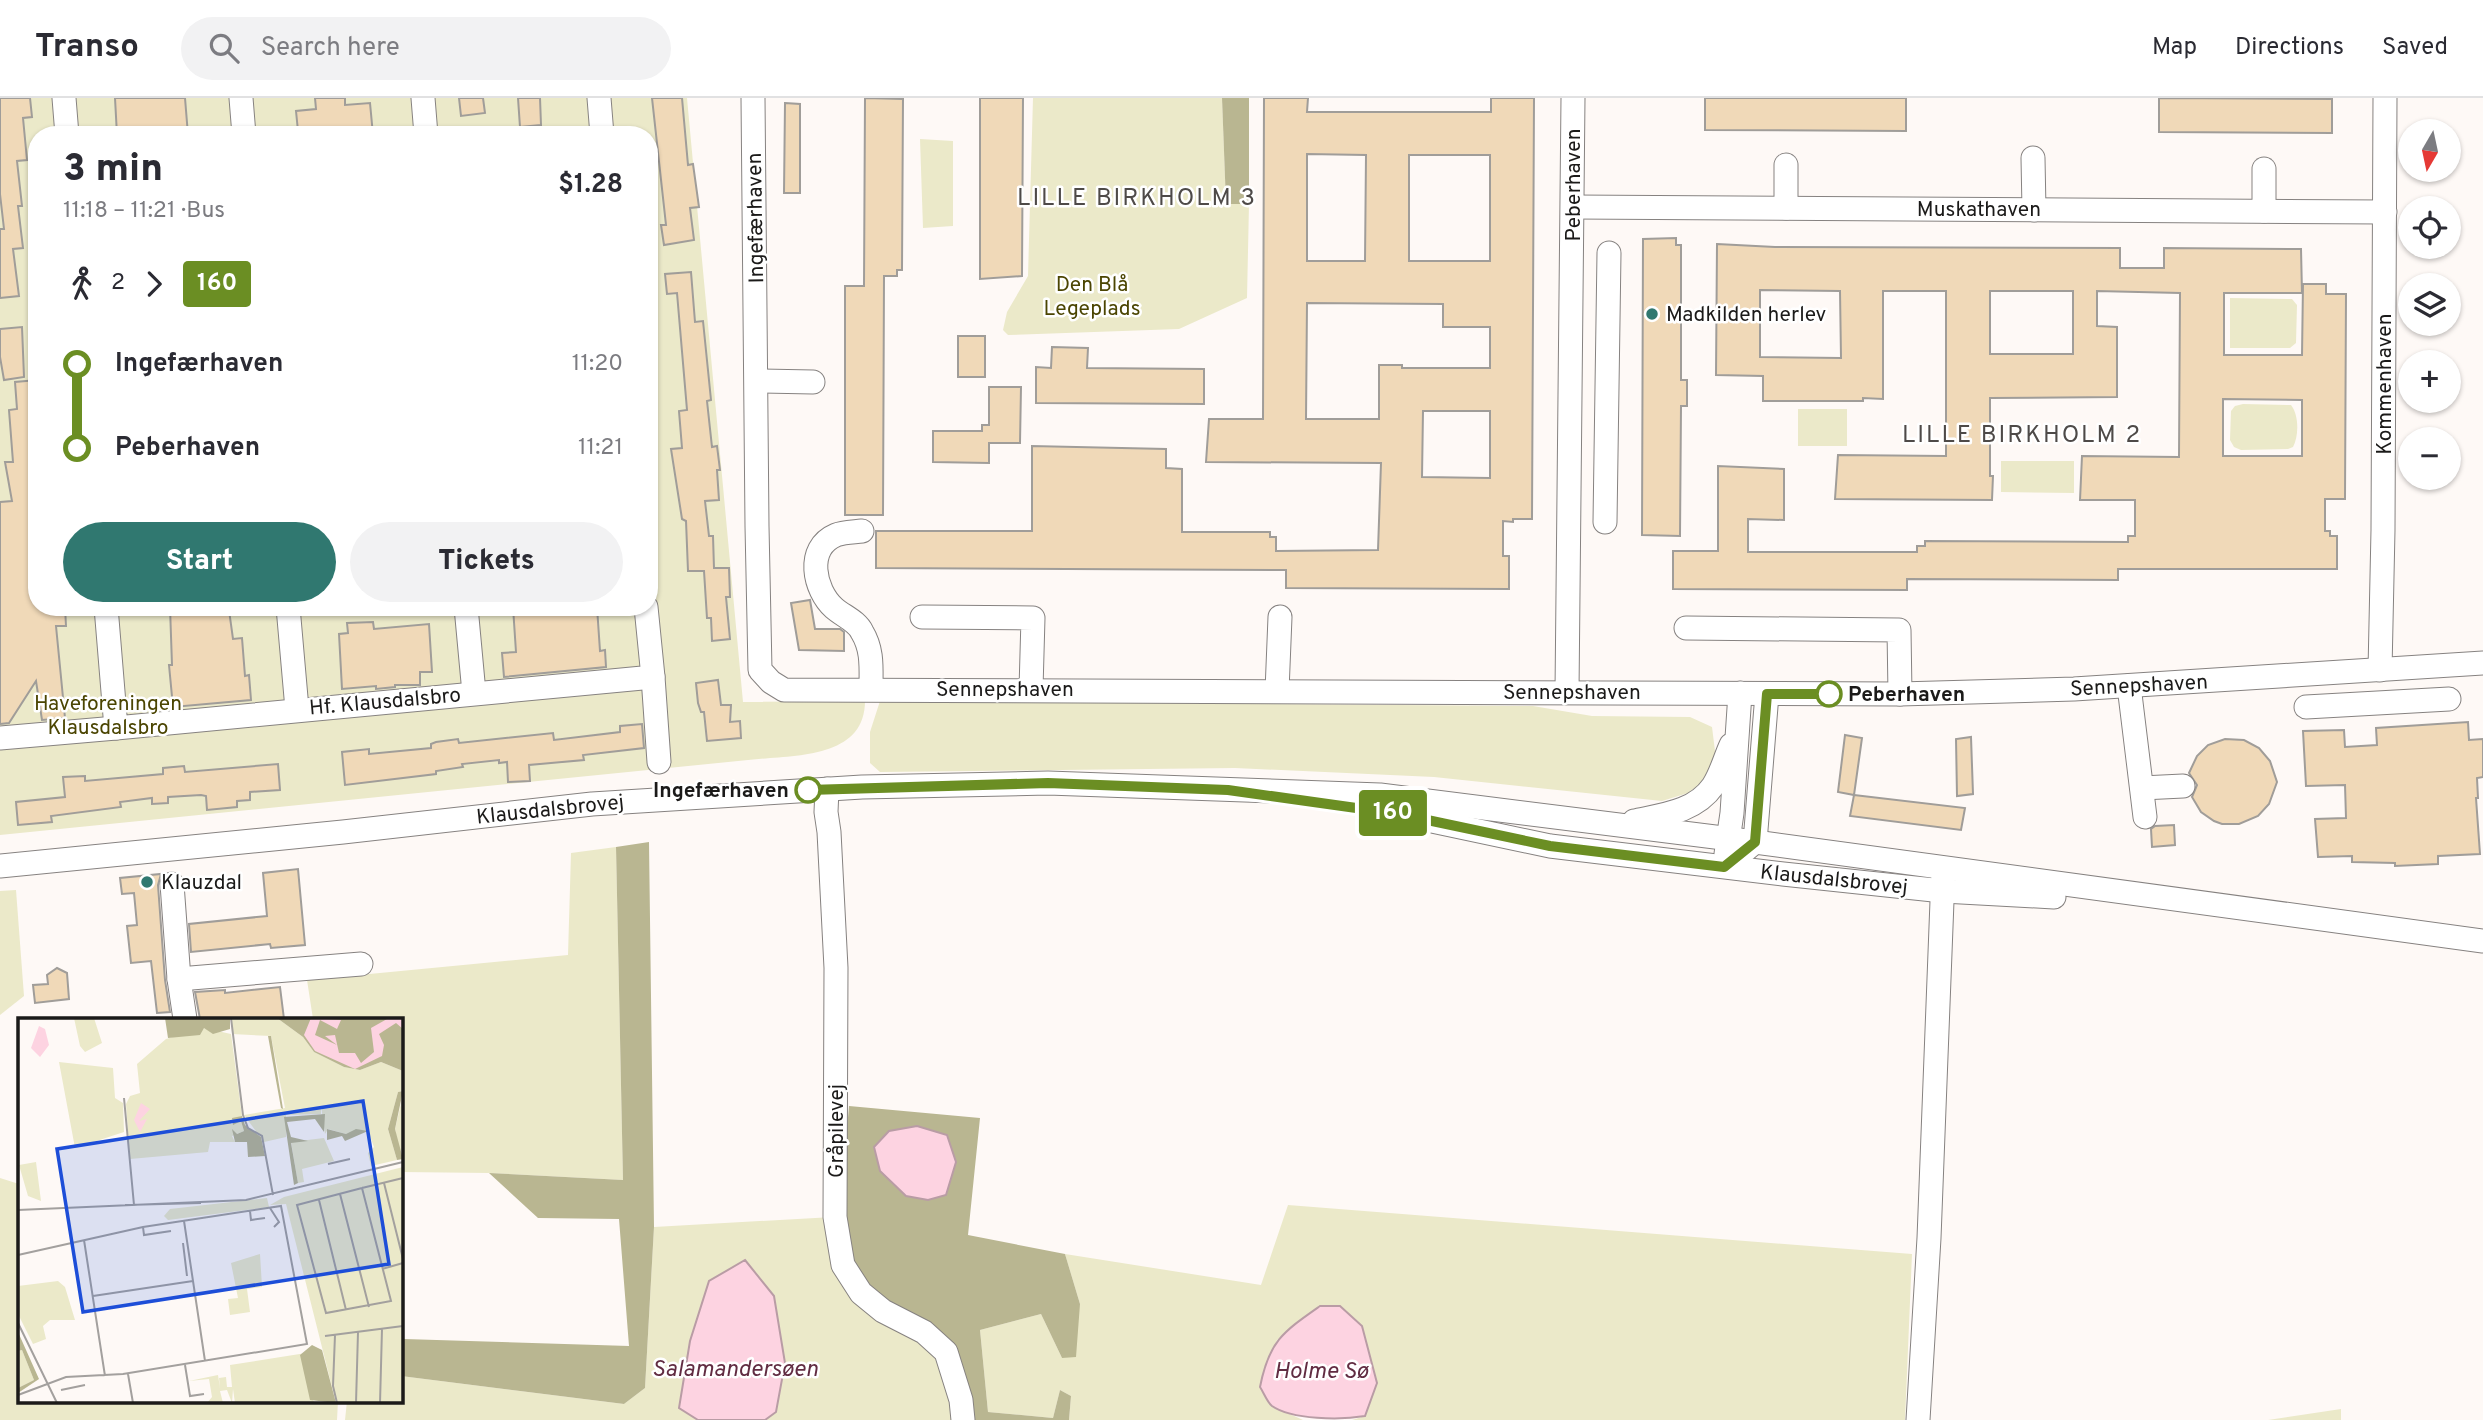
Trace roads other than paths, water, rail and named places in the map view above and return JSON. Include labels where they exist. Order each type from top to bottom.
[{"type":"street","points":[[64,98],[66,126]]},
{"type":"street","points":[[241,98],[243,126]]},
{"type":"street","points":[[423,98],[425,126]]},
{"type":"street","points":[[599,98],[601,126]]},
{"type":"street","name":"Ingefærhaven","points":[[754,98],[760,670],[771,682],[784,690],[871,689]]},
{"type":"street","name":"Peberhaven","points":[[1567,692],[1573,98]]},
{"type":"street","name":"Kommenhaven","points":[[2365,704],[2370,670],[2385,212],[2385,98]]},
{"type":"street","points":[[2034,158],[2034,210]]},
{"type":"street","points":[[1786,165],[1786,208]]},
{"type":"street","points":[[2264,169],[2264,211]]},
{"type":"street","name":"Muskathaven","points":[[1573,207],[2385,212]]},
{"type":"street","points":[[1605,522],[1609,253]]},
{"type":"street","points":[[757,381],[813,382]]},
{"type":"street","points":[[1570,460],[1606,460]]},
{"type":"street","points":[[862,531],[835,535],[822,546],[815,563],[818,587],[833,607],[861,628],[871,650],[871,689]]},
{"type":"street","points":[[107,616],[116,728]]},
{"type":"street","name":"Hf. Klausdalsbro","points":[[289,616],[297,709]]},
{"type":"street","name":"Hf. Klausdalsbro","points":[[467,616],[474,693]]},
{"type":"street","points":[[647,616],[659,762]]},
{"type":"street","points":[[922,617],[1033,618],[1031,689]]},
{"type":"street","points":[[1277,691],[1280,617]]},
{"type":"street","points":[[1686,628],[1899,630],[1900,694]]},
{"type":"street","name":"Sennepshaven","points":[[871,689],[1900,694],[2129,686],[2483,663]]},
{"type":"street","name":"Hf. Klausdalsbro","points":[[0,738],[653,677]]},
{"type":"street","points":[[2129,686],[2145,817]]},
{"type":"street","points":[[1724,867],[1740,693]]},
{"type":"street","points":[[1724,867],[1755,842],[1767,694]]},
{"type":"street","points":[[2306,707],[2449,699]]},
{"type":"street","points":[[1617,825],[1679,811],[1695,804],[1713,786],[1738,730]]},
{"type":"street","name":"Klausdalsbrovej","points":[[0,866],[592,804],[827,789],[1048,783],[1380,795],[1755,842],[1943,879]]},
{"type":"street","points":[[2142,788],[2183,786]]},
{"type":"street","name":"Gråpilevej","points":[[827,789],[826,812],[836,968],[835,1217],[843,1265],[868,1299],[883,1311],[924,1332],[946,1352],[961,1400],[963,1420]]},
{"type":"street","name":"Klausdalsbrovej","points":[[1228,790],[1399,814],[1550,846],[1724,867],[1943,879],[2225,907],[2483,941]]},
{"type":"street","points":[[1918,1420],[1929,1238],[1943,879]]},
{"type":"street","points":[[172,884],[179,979],[185,1018]]},
{"type":"street","points":[[179,979],[361,964]]},
{"type":"water","points":[[917,1126],[947,1135],[956,1162],[946,1195],[928,1200],[906,1196],[880,1171],[874,1147],[889,1131]]},
{"type":"water","name":"Salamandersøen","points":[[745,1260],[774,1296],[785,1363],[776,1412],[765,1420],[698,1420],[679,1408],[690,1341],[709,1281]]},
{"type":"water","name":"Holme Sø","points":[[1320,1306],[1340,1306],[1362,1326],[1377,1383],[1365,1416],[1330,1418],[1281,1411],[1272,1406],[1260,1387],[1273,1348],[1287,1331]]},
{"type":"place","name":"Madkilden herlev","points":[[1652,314]]},
{"type":"place","name":"Peberhaven","points":[[1829,694]]},
{"type":"place","name":"Ingefærhaven","points":[[808,790]]},
{"type":"place","name":"Klauzdal","points":[[147,882]]},
{"type":"district","name":"LILLE BIRKHOLM 3","points":[[1137,197]]},
{"type":"district","name":"LILLE BIRKHOLM 2","points":[[2022,434]]},
{"type":"park label","name":"Den Blå Legeplads","points":[[1092,296]]},
{"type":"park label","name":"Haveforeningen Klausdalsbro","points":[[108,715]]}]
